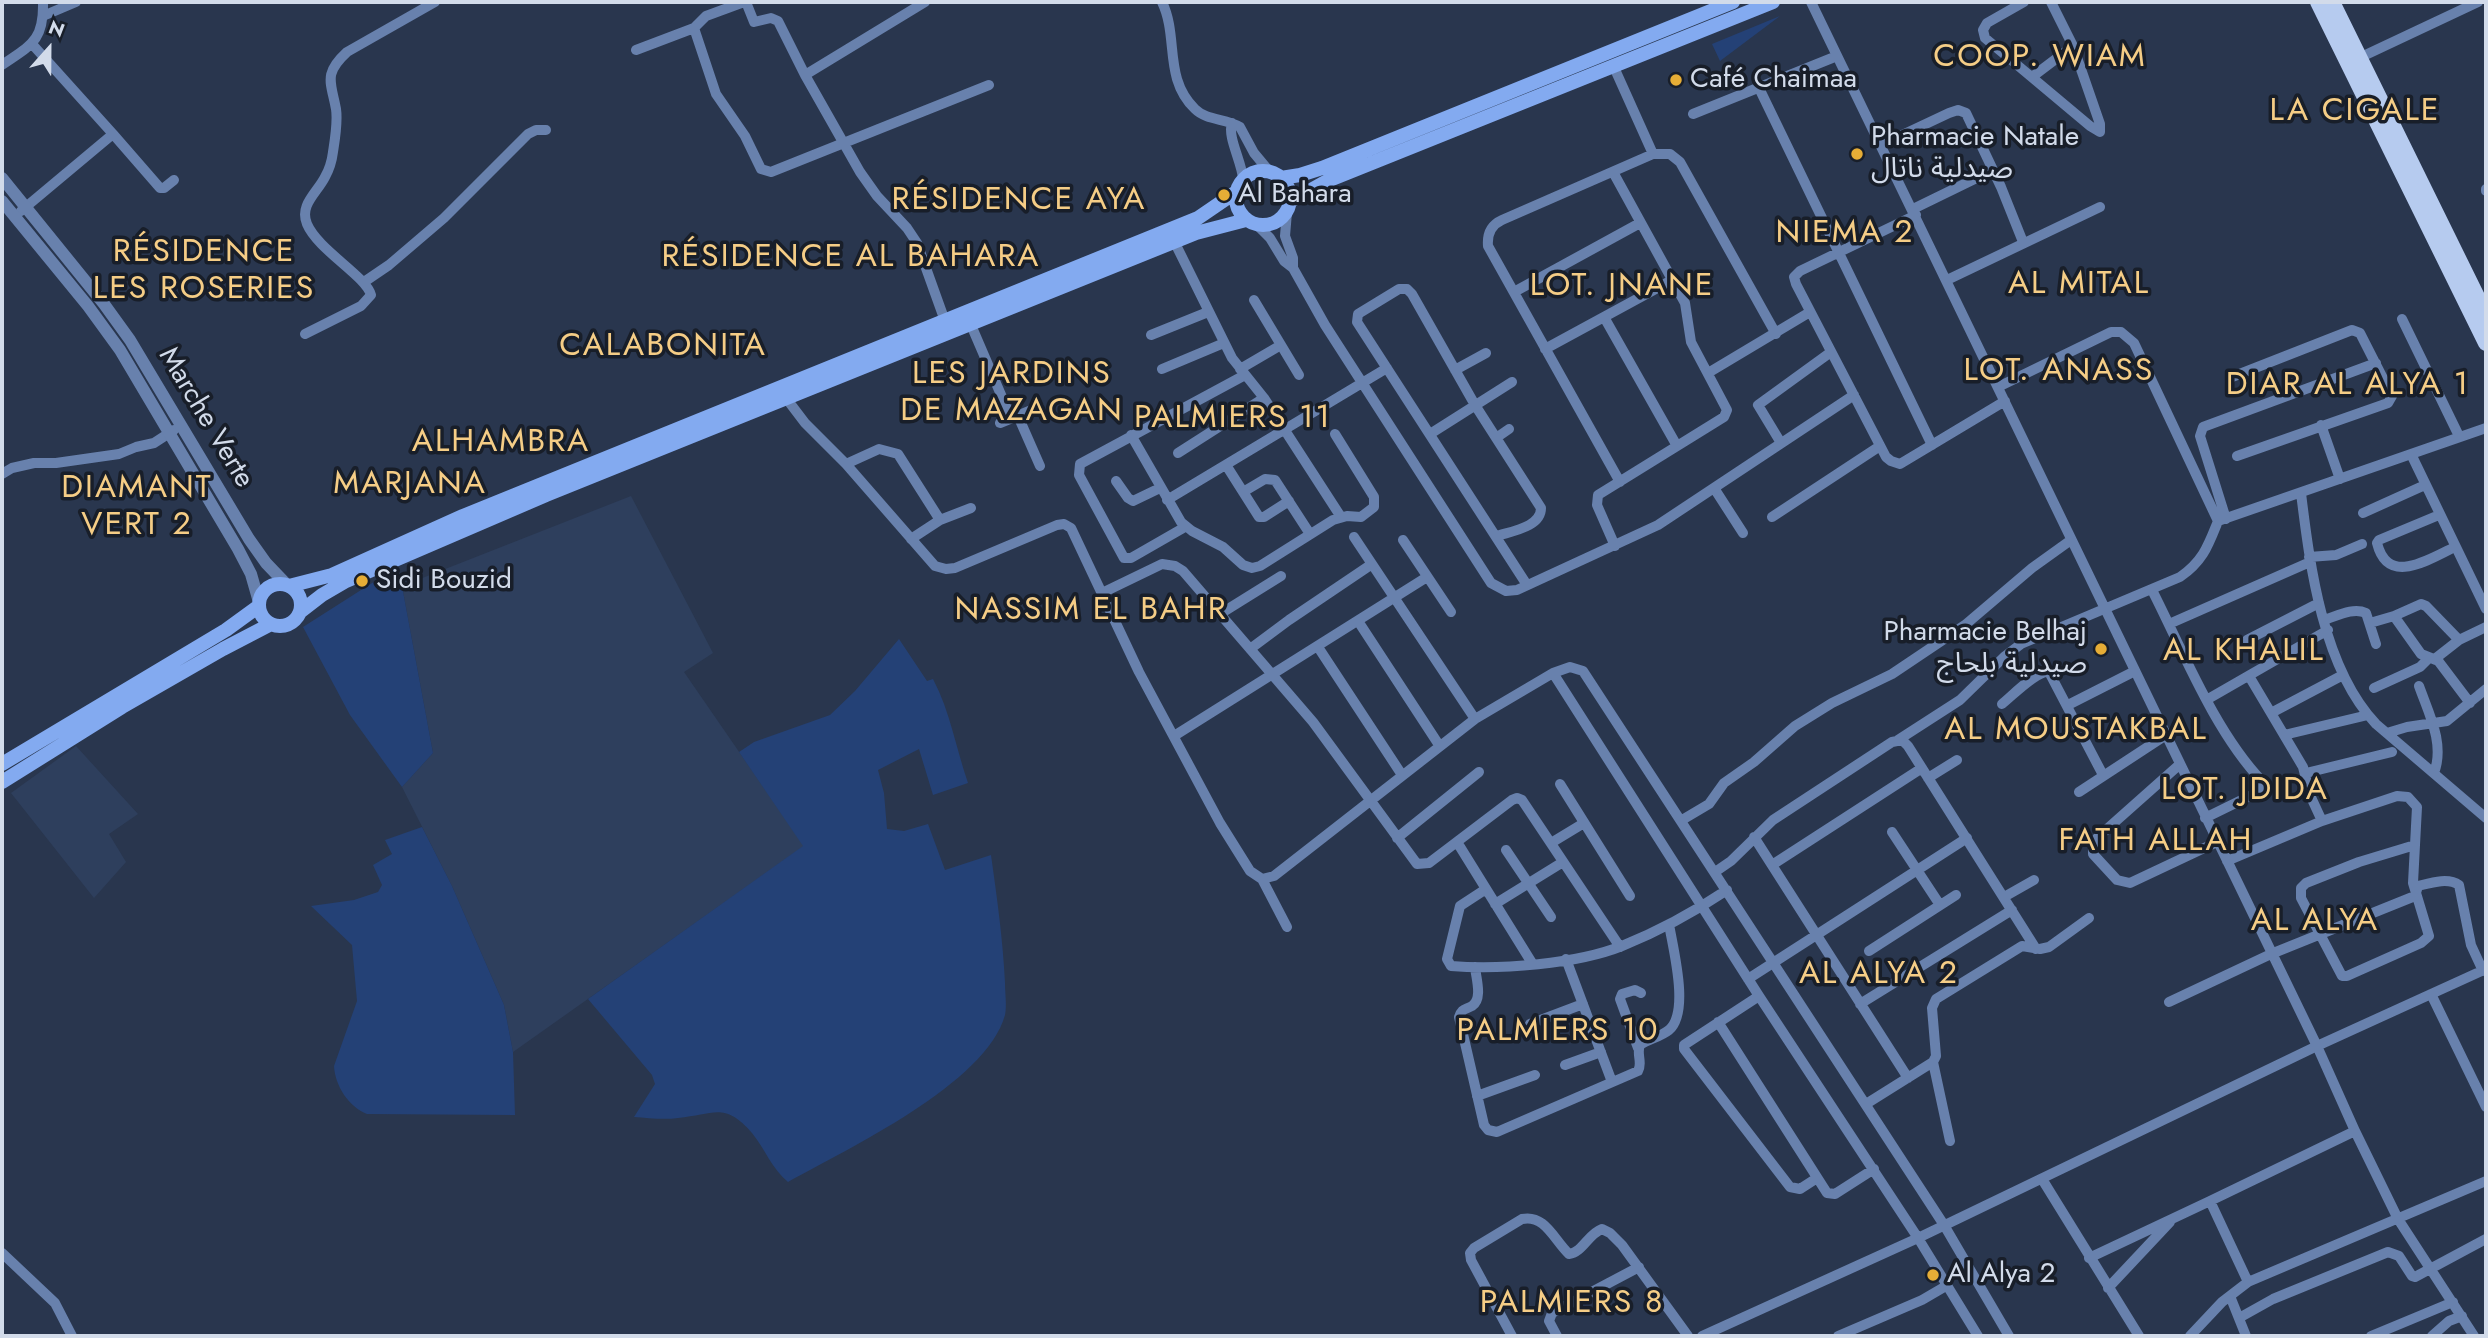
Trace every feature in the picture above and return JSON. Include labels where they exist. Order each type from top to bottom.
[{"type":"main road","points":[[2,764],[226,630],[259,604],[267,588],[276,584],[288,585],[332,575],[463,516],[1198,218],[1255,172],[1300,175],[1322,168],[1733,2]]},
{"type":"main road","points":[[259,604],[262,616],[271,624],[281,626],[290,623],[300,612],[334,587],[546,495],[1212,227],[1274,223],[1289,206],[1327,181],[1773,2]]},
{"type":"main road","points":[[2318,2],[2486,343]]},
{"type":"main road","points":[[2332,2],[2486,315]]},
{"type":"main road","points":[[1275,174],[1288,186],[1289,206]]},
{"type":"main road","points":[[1240,186],[1238,210],[1252,223]]},
{"type":"main road","points":[[288,585],[299,596],[300,612]]},
{"type":"main road","points":[[2,782],[122,707],[271,624]]},
{"type":"street","points":[[2,65],[32,44],[42,27],[43,2]]},
{"type":"street","points":[[43,16],[76,2]]},
{"type":"street","points":[[305,334],[368,300],[370,292],[363,282],[323,246],[308,227],[304,214],[308,201],[325,178],[333,153],[337,118],[329,87],[330,75],[339,59],[347,52],[435,2]]},
{"type":"street","points":[[636,50],[694,28],[716,7],[745,2],[754,22],[776,19],[805,75],[873,191],[917,243],[945,321]]},
{"type":"street","points":[[805,75],[925,2]]},
{"type":"street","points":[[1162,2],[1169,24],[1174,69],[1182,91],[1196,111],[1240,127],[1254,153],[1275,174]]},
{"type":"street","points":[[1811,2],[2317,1046],[2398,1219],[2474,1336]]},
{"type":"street","points":[[2024,2],[1987,23],[1983,33],[1989,42],[2090,127],[2100,131],[2096,111],[2073,46],[2050,2]]},
{"type":"street","points":[[2359,58],[2478,2]]},
{"type":"street","points":[[694,28],[716,94],[745,136],[763,170],[771,172],[989,85]]},
{"type":"street","points":[[32,44],[160,188],[174,180]]},
{"type":"street","points":[[2032,77],[2073,46]]},
{"type":"street","points":[[1693,114],[1837,55]]},
{"type":"street","points":[[1613,65],[1653,154]]},
{"type":"street","points":[[1759,88],[1932,445]]},
{"type":"street","points":[[1881,145],[1958,110],[1969,117],[2023,242]]},
{"type":"street","points":[[1232,123],[1230,131],[1240,160],[1240,186]]},
{"type":"street","points":[[363,282],[389,265],[444,218],[528,134],[536,130],[546,130]]},
{"type":"street","points":[[13,215],[27,207],[113,134]]},
{"type":"street","points":[[1620,482],[1488,246],[1488,235],[1493,226],[1653,154],[1670,154],[1680,162],[1776,334]]},
{"type":"street","points":[[1993,170],[1796,275],[1795,282],[1888,459],[1900,464],[2005,401]]},
{"type":"street","points":[[1613,172],[1687,309],[1691,342],[1726,405],[1727,412],[1620,482],[1600,492],[1597,505],[1615,546]]},
{"type":"street","name":"Marche Verte","points":[[2,178],[130,340],[245,561],[259,604]]},
{"type":"street","name":"Marche Verte","points":[[2,201],[88,306],[257,551],[288,585]]},
{"type":"street","points":[[1289,206],[1285,236],[1293,258],[1293,268]]},
{"type":"street","points":[[1947,280],[2100,207]]},
{"type":"street","points":[[1252,223],[1270,238],[1284,261],[1293,268],[1363,384],[1491,583],[1506,591],[1527,585],[1658,525],[1854,395]]},
{"type":"street","points":[[1514,292],[1640,223]]},
{"type":"street","points":[[1174,242],[1224,343],[1264,398],[1340,517]]},
{"type":"street","points":[[1545,349],[1672,280]]},
{"type":"street","points":[[1497,536],[1536,521],[1542,512],[1540,505],[1475,405],[1412,294],[1401,288],[1356,316],[1357,322],[1527,585]]},
{"type":"street","points":[[1254,300],[1299,375]]},
{"type":"street","points":[[1151,335],[1208,312]]},
{"type":"street","points":[[1708,373],[1811,312]]},
{"type":"street","points":[[1604,317],[1677,446]]},
{"type":"street","points":[[2402,319],[2459,436]]},
{"type":"street","points":[[971,325],[1040,466]]},
{"type":"street","points":[[2231,377],[2352,330],[2360,333],[2392,393],[2390,401],[2237,456]]},
{"type":"street","points":[[1998,387],[2111,332],[2121,332],[2134,343],[2222,520]]},
{"type":"street","points":[[1162,369],[1224,343]]},
{"type":"street","points":[[1185,527],[1129,559],[1121,555],[1079,475],[1082,461],[1243,372],[1281,345]]},
{"type":"street","points":[[1782,443],[1758,405],[1831,352]]},
{"type":"street","points":[[1455,370],[1486,353]]},
{"type":"street","points":[[1715,872],[1731,861],[1773,820],[1960,700],[1996,664],[2021,644],[2105,607],[2152,590],[2180,577],[2196,565],[2222,520],[2200,436],[2203,427],[2376,363]]},
{"type":"street","points":[[1167,500],[1387,368]]},
{"type":"street","points":[[1430,434],[1512,382]]},
{"type":"street","points":[[786,398],[805,423],[846,464],[931,562],[940,568],[951,569],[1057,524],[1064,524],[1074,532],[1139,672],[1220,823],[1250,871],[1262,879],[1287,928]]},
{"type":"street","points":[[1178,453],[1264,398]]},
{"type":"street","points":[[1000,423],[1039,407]]},
{"type":"street","points":[[2321,425],[2340,479]]},
{"type":"street","points":[[2222,520],[2486,428]]},
{"type":"street","points":[[2,474],[12,468],[34,463],[56,463],[119,454],[136,446],[154,443],[175,429]]},
{"type":"street","points":[[1496,438],[1510,429]]},
{"type":"street","points":[[1131,435],[1185,527],[1223,547],[1243,565],[1252,568],[1260,566],[1340,517],[1361,517],[1374,507],[1374,500],[1335,434]]},
{"type":"street","points":[[1772,517],[1880,446]]},
{"type":"street","points":[[846,464],[879,449],[898,454],[940,520]]},
{"type":"street","points":[[2411,454],[2486,610]]},
{"type":"street","points":[[1226,465],[1257,515],[1262,517],[1289,500]]},
{"type":"street","points":[[1243,492],[1265,479],[1272,478],[1310,534]]},
{"type":"street","points":[[1116,481],[1133,501],[1160,488]]},
{"type":"street","points":[[2363,513],[2425,485]]},
{"type":"street","points":[[1714,488],[1743,533]]},
{"type":"street","points":[[2301,493],[2309,560],[2319,603],[2343,675],[2354,697],[2387,733],[2486,818]]},
{"type":"street","points":[[911,539],[940,520],[971,508]]},
{"type":"street","points":[[2439,515],[2379,540],[2378,548],[2388,564],[2396,567],[2423,562],[2455,547]]},
{"type":"street","points":[[1354,537],[1475,719]]},
{"type":"street","points":[[1403,540],[1451,612]]},
{"type":"street","points":[[1682,820],[1709,803],[1724,783],[1754,762],[1795,726],[1832,703],[1892,674],[1965,625],[2032,568],[2071,540]]},
{"type":"street","points":[[2169,624],[2309,560],[2336,555],[2362,544]]},
{"type":"street","points":[[1102,593],[1162,564],[1171,564],[1183,571],[1318,729],[1414,862],[1420,865],[1429,863],[1517,798],[1523,802],[1620,947]]},
{"type":"street","points":[[1250,649],[1372,564]]},
{"type":"street","points":[[1220,614],[1281,576]]},
{"type":"street","points":[[1174,736],[1427,577]]},
{"type":"street","points":[[2152,590],[2223,730],[2263,783],[2258,792],[2205,818]]},
{"type":"street","points":[[2247,640],[2319,603]]},
{"type":"street","points":[[2370,623],[2424,604],[2459,640]]},
{"type":"street","points":[[2208,699],[2249,676],[2326,625],[2359,610],[2366,612],[2376,644]]},
{"type":"street","points":[[2395,616],[2418,652],[2432,659],[2470,704]]},
{"type":"street","points":[[1358,621],[1439,746]]},
{"type":"street","points":[[2374,688],[2420,667],[2459,640],[2486,627]]},
{"type":"street","points":[[1318,647],[1402,775]]},
{"type":"street","points":[[1262,879],[1274,876],[1475,719],[1553,673],[1574,667],[1586,675],[1682,820],[1944,1225],[2009,1336]]},
{"type":"street","points":[[2002,704],[2035,675],[2046,671],[2051,674],[2103,775]]},
{"type":"street","points":[[2068,705],[2135,671]]},
{"type":"street","points":[[1553,673],[1759,996],[1874,1169],[1978,1336]]},
{"type":"street","points":[[2272,713],[2343,675]]},
{"type":"street","points":[[2249,676],[2306,774],[2313,804],[2322,821]]},
{"type":"street","points":[[2419,685],[2439,751],[2434,773]]},
{"type":"street","points":[[2387,733],[2447,721],[2486,689]]},
{"type":"street","points":[[2284,735],[2368,715]]},
{"type":"street","points":[[2078,792],[2166,735]]},
{"type":"street","points":[[1898,740],[1908,746],[2036,949]]},
{"type":"street","points":[[2306,774],[2392,752]]},
{"type":"street","points":[[1928,778],[1957,760]]},
{"type":"street","points":[[2179,765],[2098,836],[2093,843],[2093,854],[2117,880],[2130,884],[2217,842]]},
{"type":"street","points":[[1772,865],[1922,768]]},
{"type":"street","points":[[1397,838],[1479,772]]},
{"type":"street","points":[[1560,784],[1630,896]]},
{"type":"street","points":[[2227,860],[2322,821],[2397,796],[2404,795],[2412,799],[2417,807],[2416,845],[2413,883],[2429,936],[2426,940],[2357,972],[2342,976],[2301,898],[2303,885],[2359,862],[2416,845]]},
{"type":"street","points":[[1551,843],[1584,823]]},
{"type":"street","points":[[1892,832],[1940,905]]},
{"type":"street","points":[[1754,837],[1908,1078]]},
{"type":"street","points":[[1748,979],[1967,838]]},
{"type":"street","points":[[1457,842],[1532,963]]},
{"type":"street","points":[[1506,850],[1551,917]]},
{"type":"street","points":[[1495,904],[1563,862]]},
{"type":"street","points":[[2004,897],[2034,880]]},
{"type":"street","points":[[1702,1336],[1918,1238],[2317,1046],[2484,970],[2471,945],[2457,883],[2446,881],[2418,886],[2415,896]]},
{"type":"street","points":[[1486,889],[1460,906],[1447,959],[1448,964],[1453,967],[1566,960],[1620,947],[1702,907],[1727,890]]},
{"type":"street","points":[[1869,951],[1955,895]]},
{"type":"street","points":[[2169,1002],[2271,954],[2415,896]]},
{"type":"street","points":[[1860,1004],[2011,910]]},
{"type":"street","points":[[1866,1104],[1933,1062],[1936,1056],[1932,1008],[1936,999],[2022,946],[2036,949],[2049,947],[2089,918]]},
{"type":"street","points":[[1638,1048],[1641,1043],[1667,1031],[1677,1017],[1679,990],[1669,924]]},
{"type":"street","points":[[1566,960],[1612,1082]]},
{"type":"street","points":[[1475,967],[1478,1000],[1474,1005],[1463,1009],[1459,1017],[1484,1125],[1488,1130],[1497,1132],[1638,1072],[1638,1048],[1620,999],[1622,994],[1635,990],[1642,993]]},
{"type":"street","points":[[2431,994],[2486,1107]]},
{"type":"street","points":[[1759,996],[1684,1045],[1684,1049],[1790,1187],[1800,1189],[1817,1178]]},
{"type":"street","points":[[1530,1024],[1583,1004]]},
{"type":"street","points":[[1718,1022],[1827,1193],[1832,1195],[1874,1169]]},
{"type":"street","points":[[1565,1065],[1601,1052]]},
{"type":"street","points":[[1933,1062],[1950,1141]]},
{"type":"street","points":[[1477,1096],[1535,1075]]},
{"type":"street","points":[[2089,1258],[2355,1131]]},
{"type":"street","points":[[2042,1178],[2139,1336]]},
{"type":"street","points":[[2190,1336],[2248,1282],[2486,1181]]},
{"type":"street","points":[[2210,1201],[2248,1282]]},
{"type":"street","points":[[1512,1336],[1471,1260],[1470,1253],[1522,1219],[1531,1218],[1540,1220],[1569,1254],[1577,1252],[1595,1232],[1606,1231],[1622,1245],[1688,1336]]},
{"type":"street","points":[[2108,1288],[2174,1218]]},
{"type":"street","points":[[2239,1318],[2273,1300],[2388,1252],[2399,1255],[2414,1277],[2486,1239]]},
{"type":"street","points":[[2,1253],[55,1303],[72,1336]]},
{"type":"street","points":[[1557,1336],[1549,1321],[1554,1311],[1639,1267]]},
{"type":"street","points":[[1838,1336],[1922,1300],[1946,1286]]},
{"type":"street","points":[[2230,1296],[2246,1336]]},
{"type":"street","points":[[2371,1336],[2453,1302]]},
{"type":"street","points":[[2432,1336],[2449,1321],[2462,1315]]},
{"type":"shaded area","points":[[1780,16],[1720,61],[1712,44]]},
{"type":"shaded area","points":[[631,496],[713,653],[684,672],[804,846],[513,1052],[504,1005],[452,886],[402,787],[433,753],[402,586]]},
{"type":"shaded area","points":[[394,569],[402,586],[433,753],[402,787],[350,715],[303,627]]},
{"type":"shaded area","points":[[899,639],[927,681],[933,679],[939,691],[968,783],[933,795],[919,749],[878,770],[884,793],[887,829],[904,831],[928,824],[945,870],[991,855],[1003,951],[1005,1015],[993,1041],[971,1066],[944,1089],[878,1133],[788,1182],[777,1171],[752,1133],[726,1113],[673,1119],[634,1117],[655,1084],[652,1075],[588,999],[803,846],[739,752],[754,742],[830,715],[855,691]]},
{"type":"shaded area","points":[[76,746],[138,814],[109,834],[126,862],[94,898],[11,793]]},
{"type":"shaded area","points":[[422,827],[452,886],[504,1005],[513,1052],[515,1115],[367,1114],[349,1101],[337,1081],[334,1066],[357,1001],[352,945],[311,906],[354,900],[378,892],[382,885],[373,865],[392,854],[385,840]]},
{"type":"place","name":"Café Chaimaa","points":[[1676,80]]},
{"type":"place","name":"Pharmacie Natale صيدلية ناتال","points":[[1857,154]]},
{"type":"place","name":"Al Bahara","points":[[1224,195]]},
{"type":"place","name":"Sidi Bouzid","points":[[362,581]]},
{"type":"place","name":"Pharmacie Belhaj صيدلية بلحاج","points":[[2101,649]]},
{"type":"place","name":"Al Alya 2","points":[[1933,1275]]},
{"type":"district","name":"COOP. WIAM","points":[[2040,58]]},
{"type":"district","name":"LA CIGALE","points":[[2355,112]]},
{"type":"district","name":"RÉSIDENCE AYA","points":[[1019,201]]},
{"type":"district","name":"NIEMA 2","points":[[1845,234]]},
{"type":"district","name":"RÉSIDENCE AL BAHARA","points":[[851,258]]},
{"type":"district","name":"RÉSIDENCE LES ROSERIES","points":[[204,272]]},
{"type":"district","name":"AL MITAL","points":[[2079,285]]},
{"type":"district","name":"LOT. JNANE","points":[[1622,287]]},
{"type":"district","name":"CALABONITA","points":[[663,347]]},
{"type":"district","name":"LOT. ANASS","points":[[2059,372]]},
{"type":"district","name":"DIAR AL ALYA 1","points":[[2348,386]]},
{"type":"district","name":"LES JARDINS DE MAZAGAN","points":[[1012,394]]},
{"type":"district","name":"PALMIERS 11","points":[[1233,419]]},
{"type":"district","name":"ALHAMBRA","points":[[501,443]]},
{"type":"district","name":"MARJANA","points":[[410,485]]},
{"type":"district","name":"DIAMANT VERT 2","points":[[137,508]]},
{"type":"district","name":"NASSIM EL BAHR","points":[[1091,611]]},
{"type":"district","name":"AL KHALIL","points":[[2244,652]]},
{"type":"district","name":"AL MOUSTAKBAL","points":[[2076,731]]},
{"type":"district","name":"LOT. JDIDA","points":[[2245,791]]},
{"type":"district","name":"FATH ALLAH","points":[[2156,842]]},
{"type":"district","name":"AL ALYA","points":[[2315,922]]},
{"type":"district","name":"AL ALYA 2","points":[[1879,975]]},
{"type":"district","name":"PALMIERS 10","points":[[1558,1032]]},
{"type":"district","name":"PALMIERS 8","points":[[1572,1304]]}]
